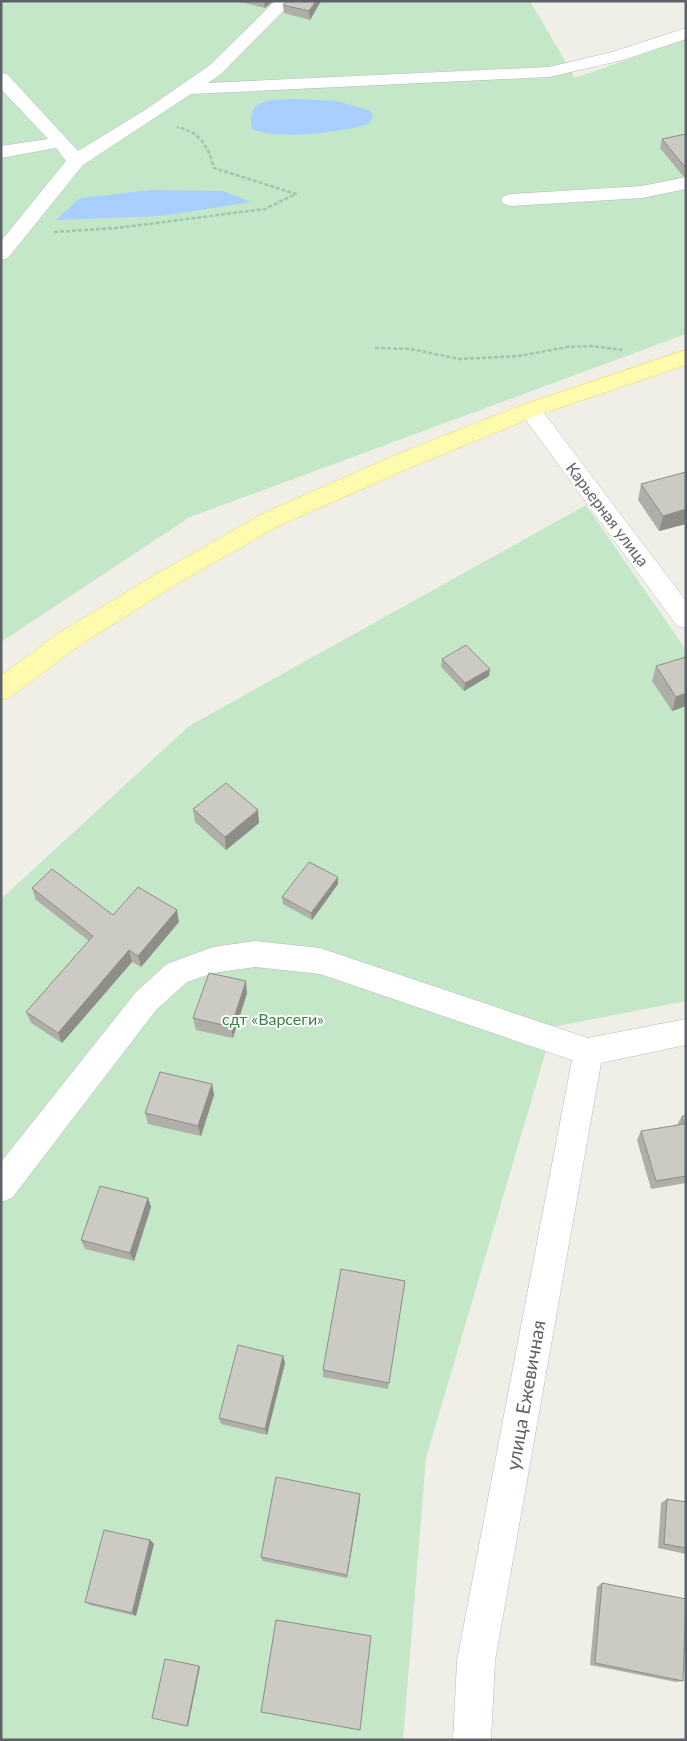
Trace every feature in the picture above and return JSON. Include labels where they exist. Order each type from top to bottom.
[{"type":"main road","points":[[1,690],[68,640],[165,580],[272,519],[406,460],[530,410],[686,357]]},
{"type":"street","points":[[1,254],[15,234],[76,161],[139,122],[216,69],[285,1]]},
{"type":"street","points":[[188,89],[549,72],[617,56],[686,33]]},
{"type":"street","points":[[1,78],[61,142],[76,161]]},
{"type":"street","points":[[1,152],[61,142]]},
{"type":"street","points":[[511,200],[642,192],[686,183]]},
{"type":"street","name":"Карьерная улица","points":[[530,410],[686,620]]},
{"type":"street","points":[[1,1187],[146,1001],[177,973],[212,960],[255,954],[320,960],[588,1052],[686,1032]]},
{"type":"street","name":"улица Ежевичная","points":[[472,1740],[476,1661],[588,1052]]},
{"type":"path","points":[[15,234],[116,228],[200,219],[266,209],[296,194],[214,168],[208,146],[190,129],[139,122]]},
{"type":"path","points":[[375,348],[410,349],[460,359],[519,356],[567,347],[592,346],[627,351]]},
{"type":"green space","points":[[1,1],[530,1],[575,78],[686,39],[686,334],[190,517],[1,642]]},
{"type":"green space","name":"сдт «Варсеги»","points":[[586,505],[686,650],[686,1001],[553,1027],[426,1458],[403,1740],[1,1740],[1,899],[189,726]]},
{"type":"water","points":[[272,100],[337,101],[371,111],[373,117],[369,124],[343,130],[310,134],[263,133],[252,129],[251,118],[257,105]]},
{"type":"water","points":[[151,190],[223,191],[251,202],[162,216],[56,220],[80,198]]},
{"type":"building","points":[[287,1],[316,1],[309,11],[283,5]]},
{"type":"building","points":[[686,134],[686,167],[685,167],[662,139]]},
{"type":"building","points":[[686,472],[686,509],[663,516],[641,484]]},
{"type":"building","points":[[466,645],[490,669],[465,683],[442,659]]},
{"type":"building","points":[[686,657],[686,693],[676,697],[656,666]]},
{"type":"building","points":[[226,783],[258,810],[225,837],[193,809]]},
{"type":"building","points":[[309,862],[338,877],[311,913],[282,897]]},
{"type":"building","points":[[52,869],[113,915],[138,887],[177,910],[138,956],[129,950],[58,1033],[26,1012],[93,936],[32,888]]},
{"type":"building","points":[[209,973],[246,981],[231,1027],[193,1018]]},
{"type":"building","points":[[160,1072],[212,1084],[198,1126],[145,1113]]},
{"type":"building","points":[[682,1116],[686,1116],[686,1176],[656,1181],[641,1131],[684,1124]]},
{"type":"building","points":[[100,1186],[148,1198],[130,1253],[81,1240]]},
{"type":"building","points":[[341,1269],[405,1281],[389,1383],[323,1370]]},
{"type":"building","points":[[238,1345],[283,1356],[265,1429],[219,1418]]},
{"type":"building","points":[[276,1477],[360,1494],[347,1575],[261,1557]]},
{"type":"building","points":[[667,1499],[686,1502],[686,1548],[664,1544]]},
{"type":"building","points":[[104,1530],[150,1540],[132,1613],[85,1602]]},
{"type":"building","points":[[602,1583],[686,1599],[683,1681],[595,1663]]},
{"type":"building","points":[[276,1620],[371,1636],[360,1730],[261,1712]]},
{"type":"building","points":[[165,1659],[199,1666],[187,1726],[152,1718]]}]
